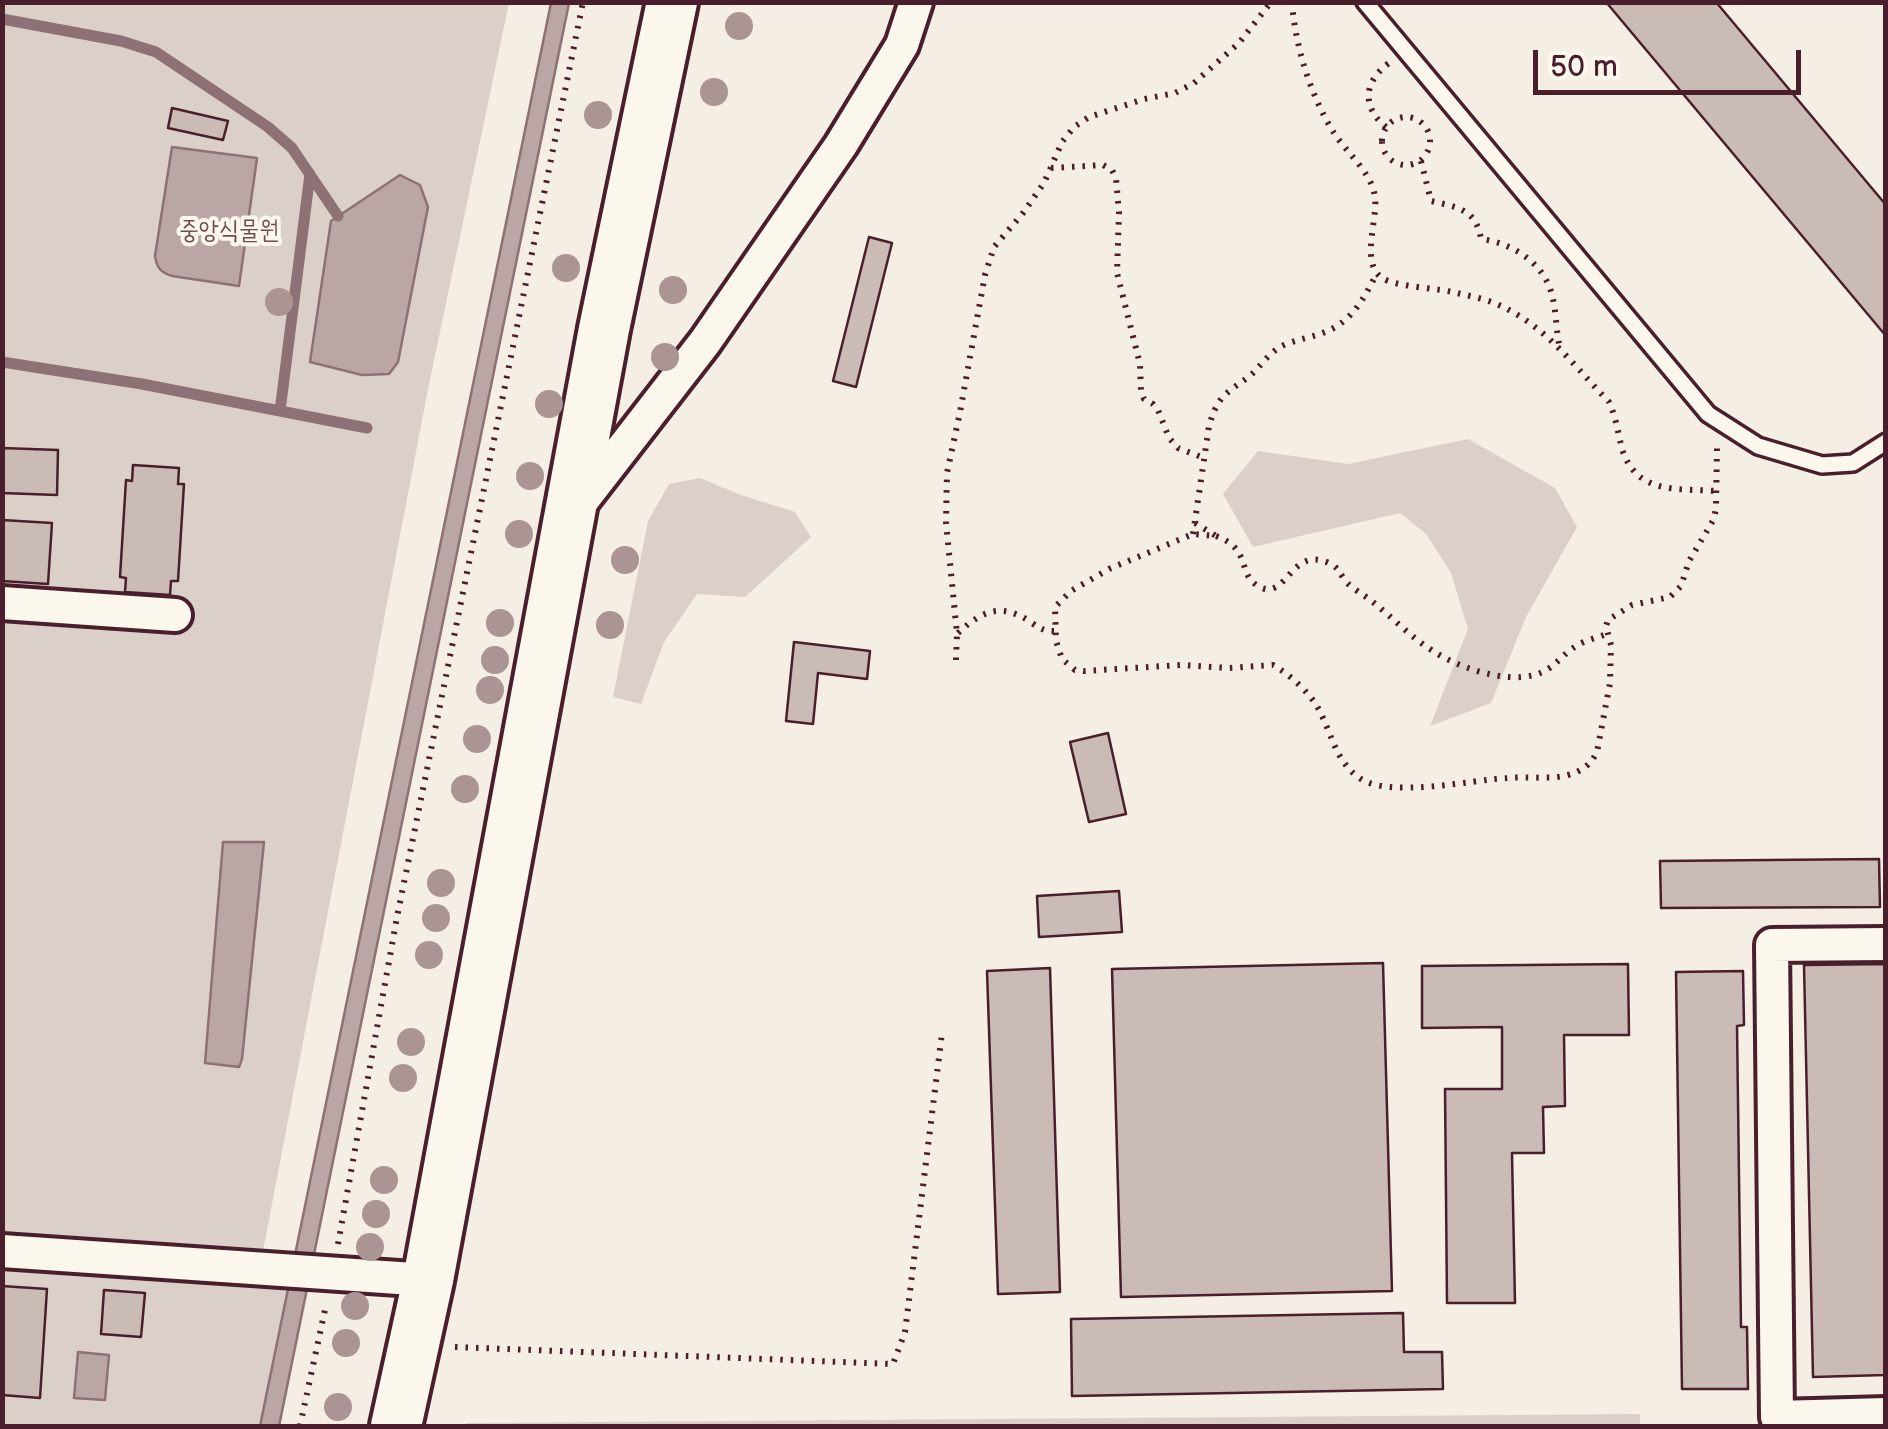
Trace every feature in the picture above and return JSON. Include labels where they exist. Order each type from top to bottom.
[{"type":"main road","points":[[396,1426],[428,1280],[604,330],[672,2]]},
{"type":"street","points":[[569,518],[706,342],[841,146],[902,45],[916,2]]},
{"type":"street","points":[[2,604],[174,614]]},
{"type":"street","points":[[1886,944],[1772,945],[1777,1417],[1886,1414]]},
{"type":"street","points":[[2,1252],[318,1267],[428,1280]]},
{"type":"lane","points":[[1364,2],[1708,414],[1758,446],[1822,465],[1853,463],[1886,442]]},
{"type":"path","points":[[300,1426],[318,1267],[398,917],[583,2]]},
{"type":"path","points":[[956,660],[946,522],[947,473],[985,274],[994,247],[1044,183],[1062,142],[1074,127],[1089,116],[1175,93],[1194,83],[1239,43],[1270,2]]},
{"type":"path","points":[[1193,534],[1214,410],[1222,398],[1276,349],[1329,331],[1344,321],[1357,308],[1376,274],[1370,247],[1375,195],[1323,113],[1300,48],[1292,2]]},
{"type":"path","points":[[1386,128],[1374,115],[1369,90],[1378,72],[1391,62]]},
{"type":"path","points":[[1403,117],[1411,117],[1425,126],[1431,140],[1426,156],[1406,166],[1391,160],[1382,146],[1386,128],[1403,117]]},
{"type":"path","points":[[1421,161],[1430,200],[1467,212],[1475,220],[1481,239],[1503,243],[1540,272],[1549,286],[1560,349]]},
{"type":"path","points":[[1050,168],[1103,165],[1112,170],[1119,213],[1117,273],[1140,364],[1140,392],[1144,400],[1154,404],[1169,438],[1178,448],[1204,458]]},
{"type":"path","points":[[1376,274],[1396,283],[1440,289],[1493,303],[1520,316],[1550,337],[1608,402],[1628,466],[1639,477],[1662,487],[1716,490]]},
{"type":"path","points":[[1216,536],[1193,534],[1082,582],[1054,607],[1054,630],[1062,659],[1074,670],[1096,672],[1181,665],[1274,665],[1314,701],[1340,758],[1358,778],[1371,785],[1558,776],[1584,769],[1598,752],[1608,700],[1608,620],[1632,605],[1661,600],[1677,592],[1689,561],[1714,519],[1716,419]]},
{"type":"path","points":[[1195,523],[1229,541],[1241,554],[1248,577],[1260,588],[1267,590],[1282,584],[1304,562],[1330,563],[1350,586],[1382,607],[1432,651],[1499,677],[1533,676],[1556,665],[1576,646],[1606,634]]},
{"type":"path","points":[[957,634],[978,617],[1002,609],[1042,630],[1054,630]]},
{"type":"path","points":[[415,1346],[893,1364],[906,1332],[942,1033]]},
{"type":"green space","name":"중앙식물원","points":[[3,3],[509,3],[428,389],[255,1282],[289,1282],[260,1426],[3,1426]]},
{"type":"green space","points":[[1468,439],[1555,488],[1577,527],[1526,617],[1491,703],[1430,726],[1468,629],[1451,573],[1426,534],[1400,513],[1253,547],[1223,494],[1258,451],[1348,464]]},
{"type":"green space","points":[[700,478],[795,512],[811,537],[745,597],[697,594],[664,642],[641,704],[613,697],[648,521],[669,484]]},
{"type":"green space","points":[[1640,1414],[1640,1426],[463,1426],[467,1423]]},
{"type":"shaded area","points":[[551,3],[569,3],[279,1426],[260,1426]]},
{"type":"shaded area","points":[[172,147],[257,158],[239,286],[172,276],[158,267],[155,256]]},
{"type":"shaded area","points":[[400,175],[420,185],[428,207],[398,362],[389,374],[362,375],[310,362],[331,221]]},
{"type":"shaded area","points":[[223,842],[264,842],[239,1067],[205,1063]]},
{"type":"shaded area","points":[[78,1352],[109,1355],[105,1400],[74,1398]]},
{"type":"building","points":[[1606,2],[1716,2],[1886,205],[1886,336]]},
{"type":"building","points":[[172,108],[228,121],[223,140],[168,128]]},
{"type":"building","points":[[869,237],[892,243],[856,387],[833,381]]},
{"type":"building","points":[[2,448],[58,450],[57,495],[2,493]]},
{"type":"building","points":[[133,465],[179,468],[178,484],[184,484],[178,581],[171,581],[170,595],[125,592],[126,578],[120,577],[126,480],[132,481]]},
{"type":"building","points":[[2,520],[52,523],[48,584],[2,581]]},
{"type":"building","points":[[794,642],[870,651],[867,679],[818,673],[813,724],[786,721]]},
{"type":"building","points":[[1108,733],[1126,814],[1089,822],[1070,742]]},
{"type":"building","points":[[1879,859],[1880,907],[1661,908],[1660,861]]},
{"type":"building","points":[[1119,891],[1122,932],[1039,937],[1037,896]]},
{"type":"building","points":[[1383,963],[1392,1291],[1121,1297],[1112,969]]},
{"type":"building","points":[[1628,964],[1629,1035],[1564,1035],[1565,1106],[1543,1107],[1544,1153],[1512,1153],[1515,1303],[1447,1303],[1445,1089],[1502,1089],[1502,1027],[1422,1028],[1422,966]]},
{"type":"building","points":[[1886,964],[1886,1375],[1813,1377],[1804,965]]},
{"type":"building","points":[[1050,968],[1060,1292],[998,1294],[987,971]]},
{"type":"building","points":[[1743,971],[1744,1025],[1737,1026],[1741,1327],[1747,1327],[1748,1389],[1682,1389],[1676,972]]},
{"type":"building","points":[[2,1286],[47,1289],[40,1398],[2,1395]]},
{"type":"building","points":[[104,1290],[145,1293],[141,1337],[101,1334]]},
{"type":"building","points":[[1403,1313],[1404,1352],[1442,1352],[1443,1389],[1072,1396],[1071,1319]]},
{"type":"waterway","points":[[2,19],[121,41],[156,52],[268,127],[292,148],[338,216]]},
{"type":"waterway","points":[[280,411],[310,174]]},
{"type":"waterway","points":[[2,362],[142,384],[367,428]]}]
